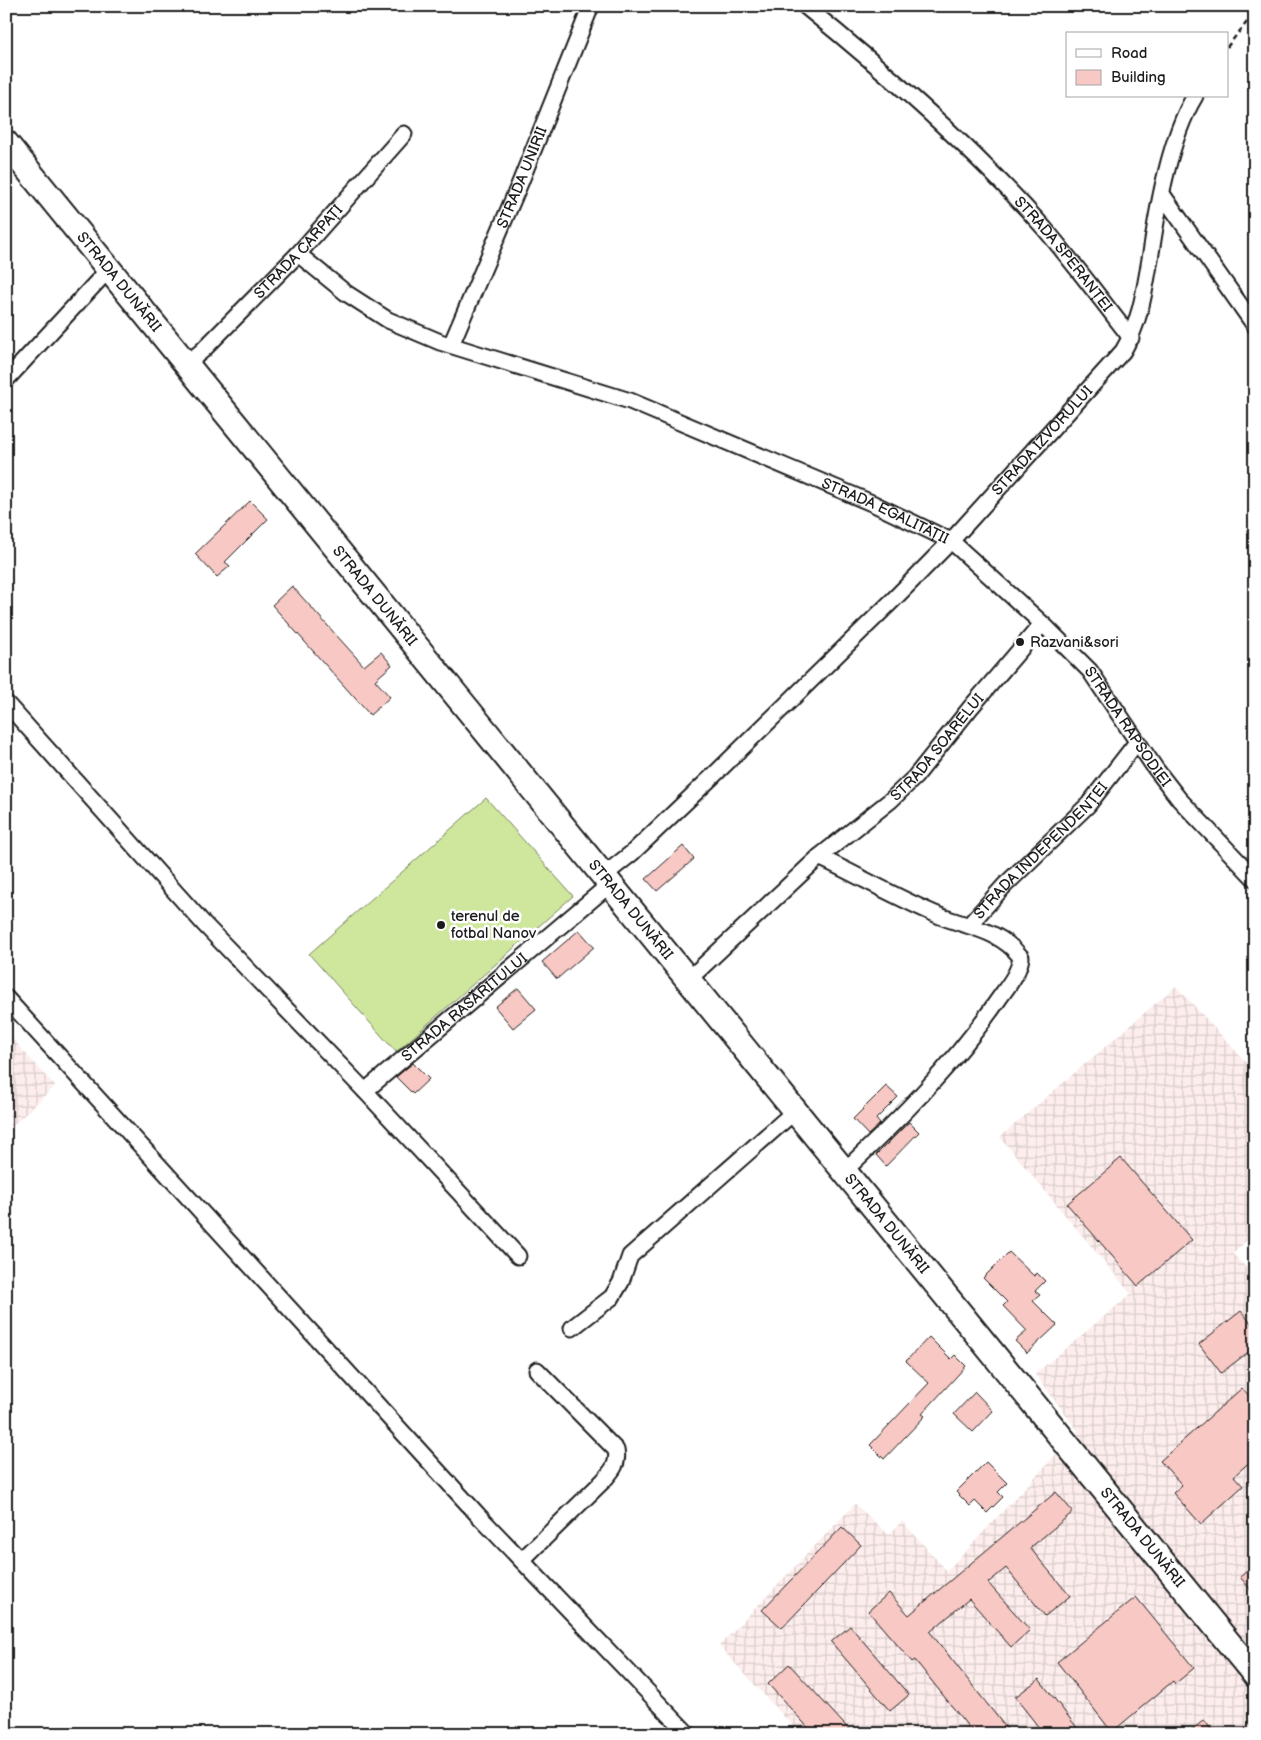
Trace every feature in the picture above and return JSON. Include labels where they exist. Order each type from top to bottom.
[{"type":"main road","name":"STRADA DUNĂRII","points":[[6,144],[1255,1676]]},
{"type":"street","name":"STRADA UNIRII","points":[[451,345],[520,183],[591,6]]},
{"type":"street","name":"STRADA SPERANȚEI","points":[[805,6],[881,70],[964,146],[1043,228],[1131,338]]},
{"type":"street","points":[[1131,338],[1139,320],[1162,194],[1178,136],[1194,98]]},
{"type":"street","name":"STRADA CARPAȚI","points":[[186,364],[202,352],[298,254],[404,134]]},
{"type":"street","points":[[1162,194],[1255,326]]},
{"type":"street","name":"STRADA EGALITĂȚII","points":[[298,254],[346,293],[388,320],[451,345],[630,401],[874,504],[951,541],[606,880]]},
{"type":"street","points":[[6,380],[108,269]]},
{"type":"street","name":"STRADA IZVORULUI","points":[[951,541],[1123,351],[1131,338]]},
{"type":"street","name":"STRADA RAPSODIEI","points":[[951,541],[1090,670],[1137,742],[1179,799],[1255,879]]},
{"type":"street","name":"STRADA SOARELUI","points":[[688,980],[819,857],[891,800],[915,777],[971,707],[1042,624]]},
{"type":"street","points":[[6,703],[204,924],[365,1091],[518,1256]]},
{"type":"street","name":"STRADA INDEPENDENȚEI","points":[[844,1171],[919,1097],[979,1028],[1020,966],[1021,957],[1006,942],[970,924],[1004,886],[1088,805],[1137,742]]},
{"type":"street","points":[[819,857],[941,916],[970,924]]},
{"type":"street","name":"STRADA RĂSĂRITULUI","points":[[365,1091],[606,880]]},
{"type":"street","points":[[6,998],[208,1221],[522,1560],[688,1734]]},
{"type":"street","points":[[572,1328],[612,1297],[621,1282],[630,1256],[795,1111]]},
{"type":"street","points":[[522,1560],[603,1481],[614,1468],[618,1459],[616,1450],[537,1370]]},
{"type":"path","points":[[1228,46],[1255,12]]},
{"type":"shaded area","points":[[1176,986],[1255,1072],[1255,1232],[1233,1254],[1255,1277],[1255,1734],[800,1734],[719,1646],[855,1504],[889,1535],[902,1521],[947,1571],[1078,1431],[1035,1374],[1131,1294],[1000,1137]]},
{"type":"shaded area","points":[[6,1032],[55,1086],[6,1132]]},
{"type":"green space","name":"terenul de fotbal Nanov","points":[[486,798],[573,896],[396,1052],[309,954]]},
{"type":"building","points":[[250,501],[268,519],[225,562],[230,566],[217,577],[195,554]]},
{"type":"building","points":[[292,586],[364,666],[381,652],[392,665],[375,680],[390,697],[370,715],[272,605]]},
{"type":"building","points":[[683,846],[694,859],[657,891],[646,879]]},
{"type":"building","points":[[579,930],[594,947],[557,979],[542,962]]},
{"type":"building","points":[[518,988],[536,1009],[513,1028],[495,1007]]},
{"type":"building","points":[[413,1063],[429,1079],[413,1094],[396,1077]]},
{"type":"building","points":[[886,1086],[898,1097],[876,1119],[880,1124],[868,1135],[853,1119]]},
{"type":"building","points":[[909,1122],[919,1132],[886,1166],[876,1155]]},
{"type":"building","points":[[1121,1158],[1192,1240],[1138,1286],[1067,1204]]},
{"type":"building","points":[[1009,1252],[1034,1276],[1037,1273],[1045,1281],[1035,1291],[1040,1295],[1033,1301],[1057,1325],[1027,1353],[1015,1341],[1027,1331],[1003,1306],[1007,1302],[983,1278]]},
{"type":"building","points":[[1241,1311],[1255,1328],[1255,1347],[1221,1373],[1199,1344]]},
{"type":"building","points":[[929,1337],[951,1359],[955,1355],[966,1366],[922,1414],[925,1416],[884,1459],[870,1445],[929,1383],[906,1361]]},
{"type":"building","points":[[1242,1388],[1255,1402],[1255,1457],[1234,1476],[1243,1486],[1201,1524],[1173,1493],[1182,1485],[1160,1461]]},
{"type":"building","points":[[975,1392],[993,1411],[973,1432],[954,1414]]},
{"type":"building","points":[[986,1462],[1007,1483],[998,1492],[1003,1497],[987,1513],[975,1501],[970,1506],[956,1492]]},
{"type":"building","points":[[1056,1492],[1073,1512],[1030,1548],[1070,1596],[1045,1616],[1006,1568],[988,1583],[1030,1630],[1011,1647],[969,1599],[930,1632],[1011,1734],[974,1734],[915,1660],[912,1662],[868,1611],[889,1593],[909,1615]]},
{"type":"building","points":[[842,1527],[861,1545],[782,1628],[762,1610]]},
{"type":"building","points":[[1255,1564],[1255,1595],[1240,1577]]},
{"type":"building","points":[[1136,1597],[1194,1668],[1175,1684],[1173,1681],[1112,1732],[1057,1662]]},
{"type":"building","points":[[850,1626],[909,1695],[890,1711],[831,1642]]},
{"type":"building","points":[[789,1664],[853,1734],[814,1734],[768,1684]]},
{"type":"building","points":[[1039,1679],[1082,1734],[1044,1734],[1015,1697]]},
{"type":"building","points":[[1204,1720],[1215,1734],[1187,1734]]},
{"type":"place","name":"Razvani&sori","points":[[1020,642]]},
{"type":"place","name":"terenul de fotbal Nanov","points":[[441,925]]}]
